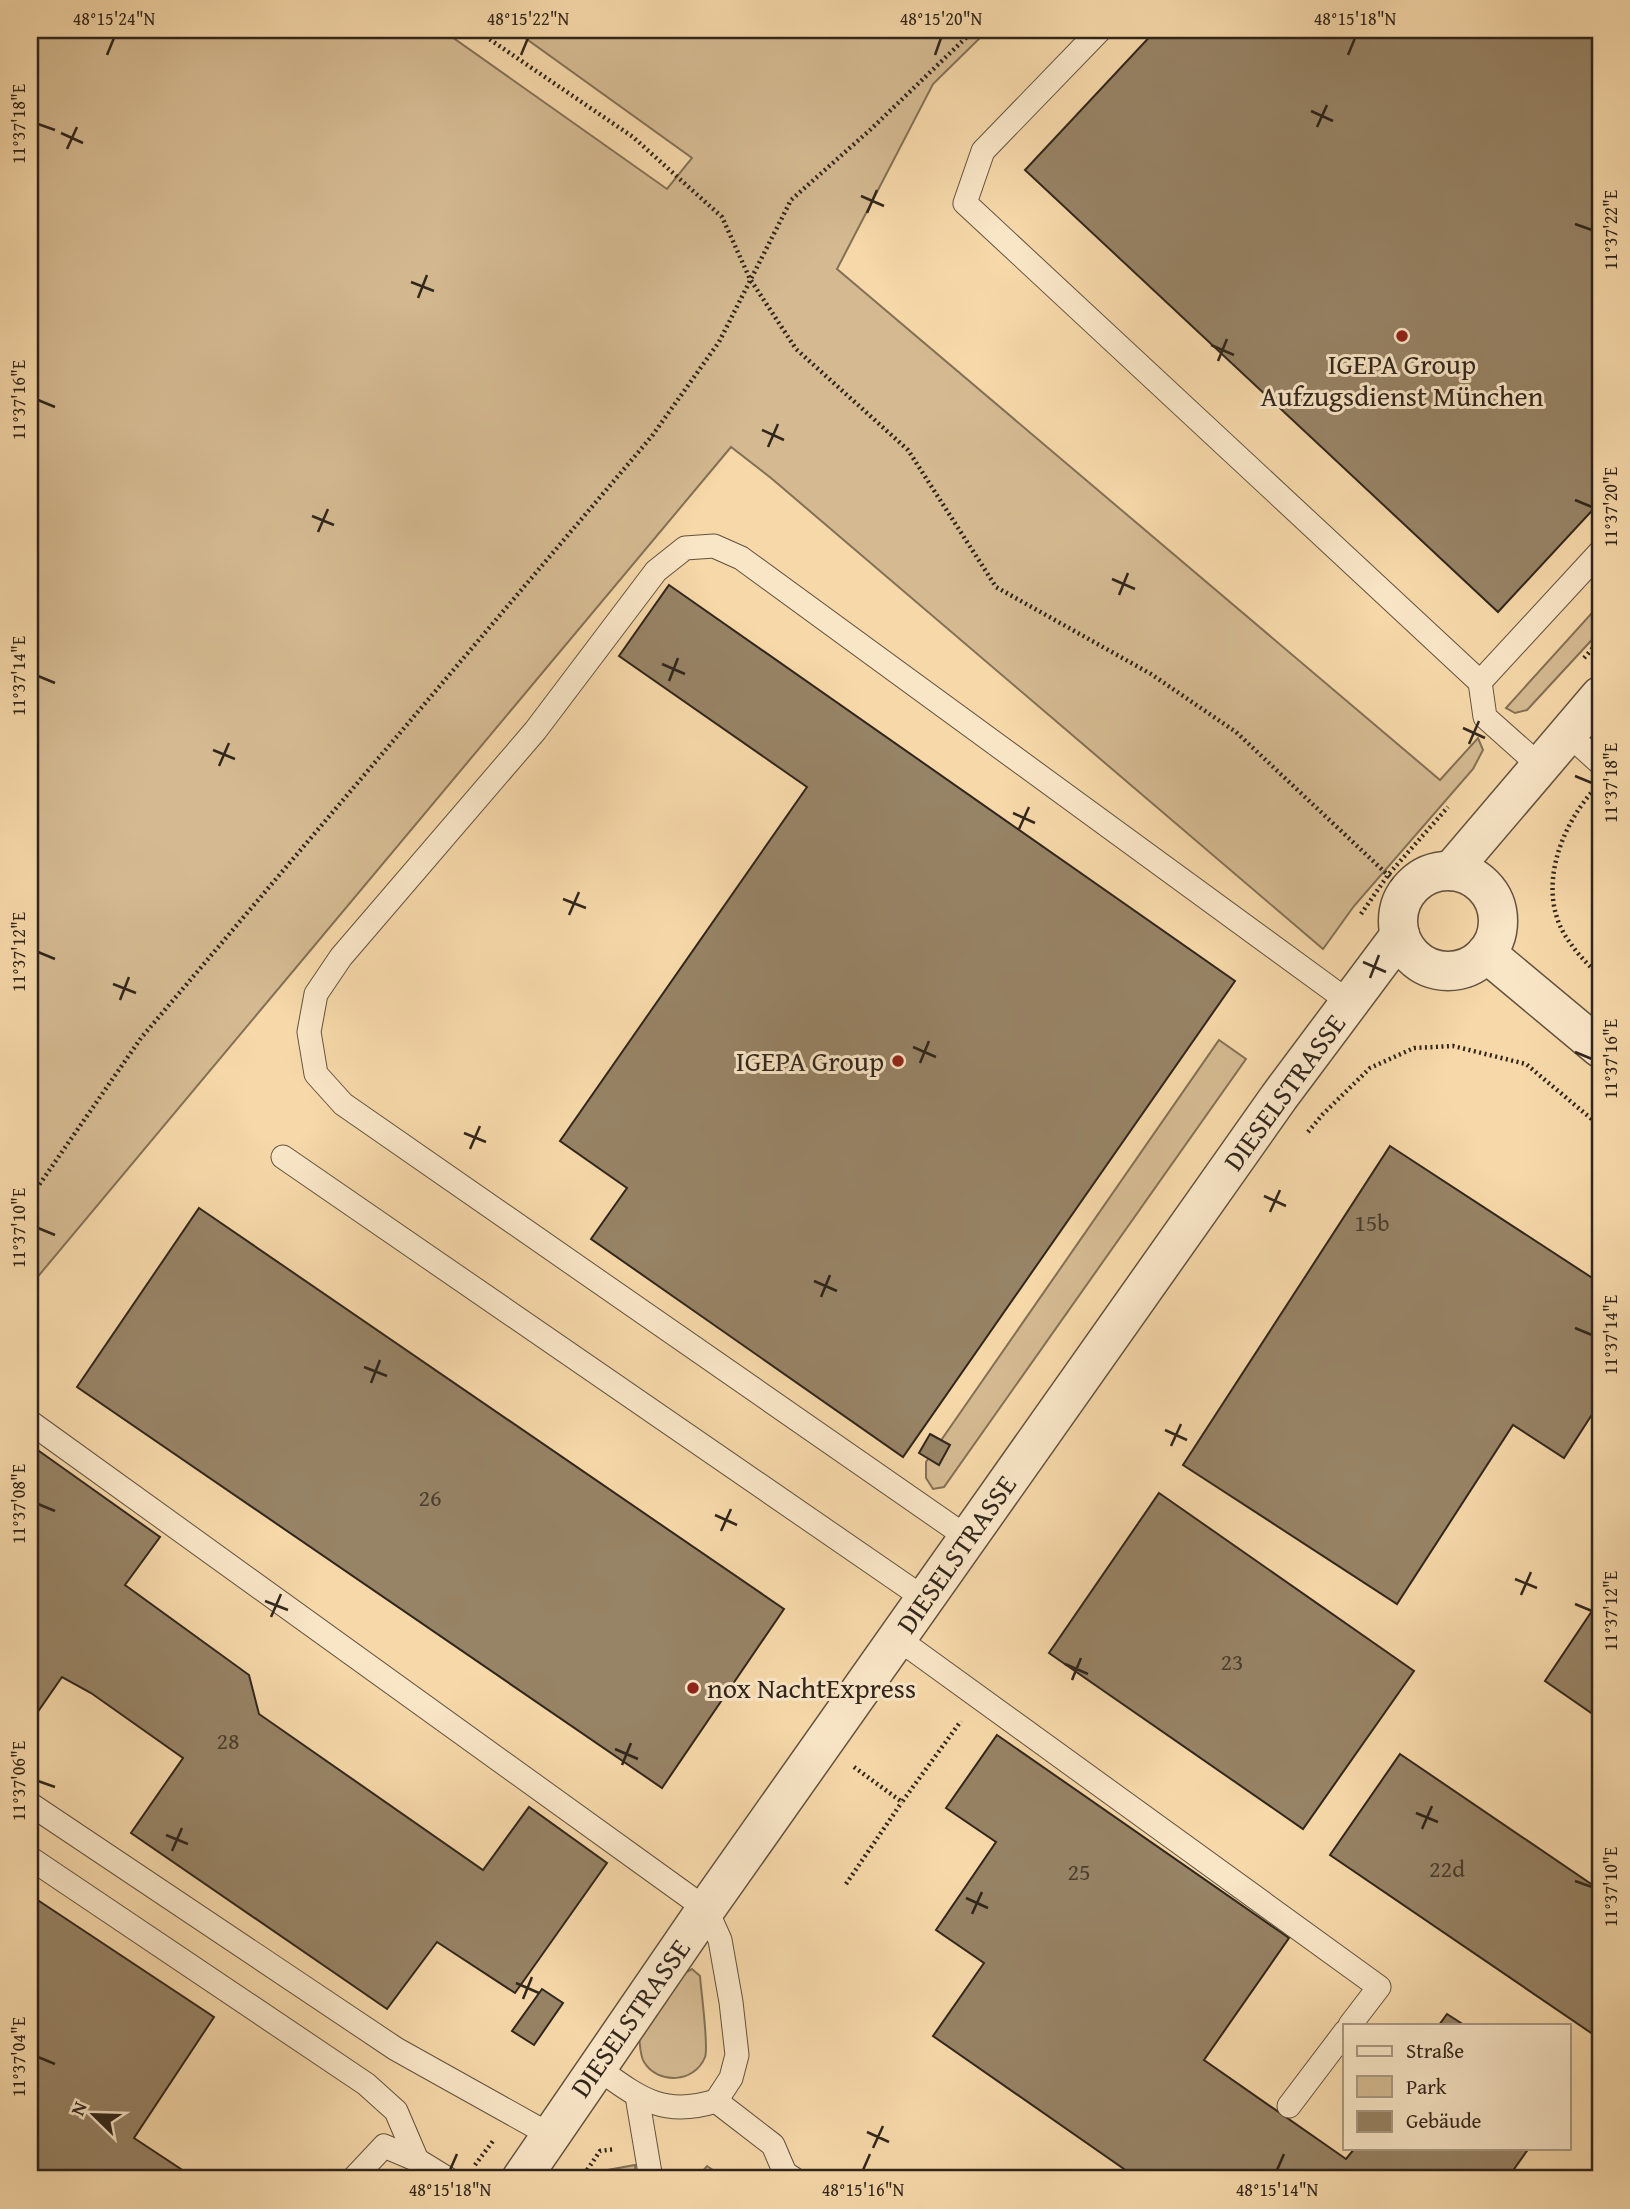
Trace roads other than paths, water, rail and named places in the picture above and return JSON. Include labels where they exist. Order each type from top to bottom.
[{"type":"street","points":[[1451,871],[1600,696]]},
{"type":"street","points":[[1438,871],[1451,871],[1467,874],[1480,882],[1491,894],[1497,908],[1498,924],[1495,939],[1475,963],[1461,970],[1446,971],[1431,968],[1418,961],[1407,949],[1400,935],[1398,921],[1407,893],[1426,876],[1438,871]]},
{"type":"street","name":"DIESELSTRASSE","points":[[521,2179],[706,1909],[1271,1107],[1400,935]]},
{"type":"street","points":[[1486,953],[1597,1038]]},
{"type":"lane","points":[[1100,30],[983,151],[965,203],[1480,682],[1485,717],[1540,766]]},
{"type":"lane","points":[[968,1538],[343,1104],[316,1074],[309,1032],[316,994],[341,957],[536,731],[656,570],[685,548],[714,546],[741,558],[1349,1002]]},
{"type":"lane","points":[[1480,682],[1600,552]]},
{"type":"lane","points":[[1567,734],[1600,763]]},
{"type":"lane","points":[[283,1157],[925,1599]]},
{"type":"lane","points":[[30,1422],[706,1909],[720,1940],[732,2002],[737,2054],[731,2078],[716,2101],[693,2108],[668,2107],[637,2096],[596,2067]]},
{"type":"lane","points":[[897,1638],[1379,1987],[1351,2024]]},
{"type":"lane","points":[[30,1804],[396,2049],[550,2135]]},
{"type":"lane","points":[[30,1857],[366,2084],[396,2111],[417,2160]]},
{"type":"lane","points":[[1289,2106],[1343,2035]]},
{"type":"lane","points":[[637,2096],[651,2179]]},
{"type":"lane","points":[[716,2101],[773,2145],[785,2173],[794,2179]]},
{"type":"lane","points":[[353,2179],[384,2146],[417,2160],[447,2179]]},
{"type":"place","name":"IGEPA Group Aufzugsdienst München","points":[[1402,336]]},
{"type":"place","name":"IGEPA Group","points":[[898,1061]]},
{"type":"place","name":"nox NachtExpress","points":[[693,1688]]}]
